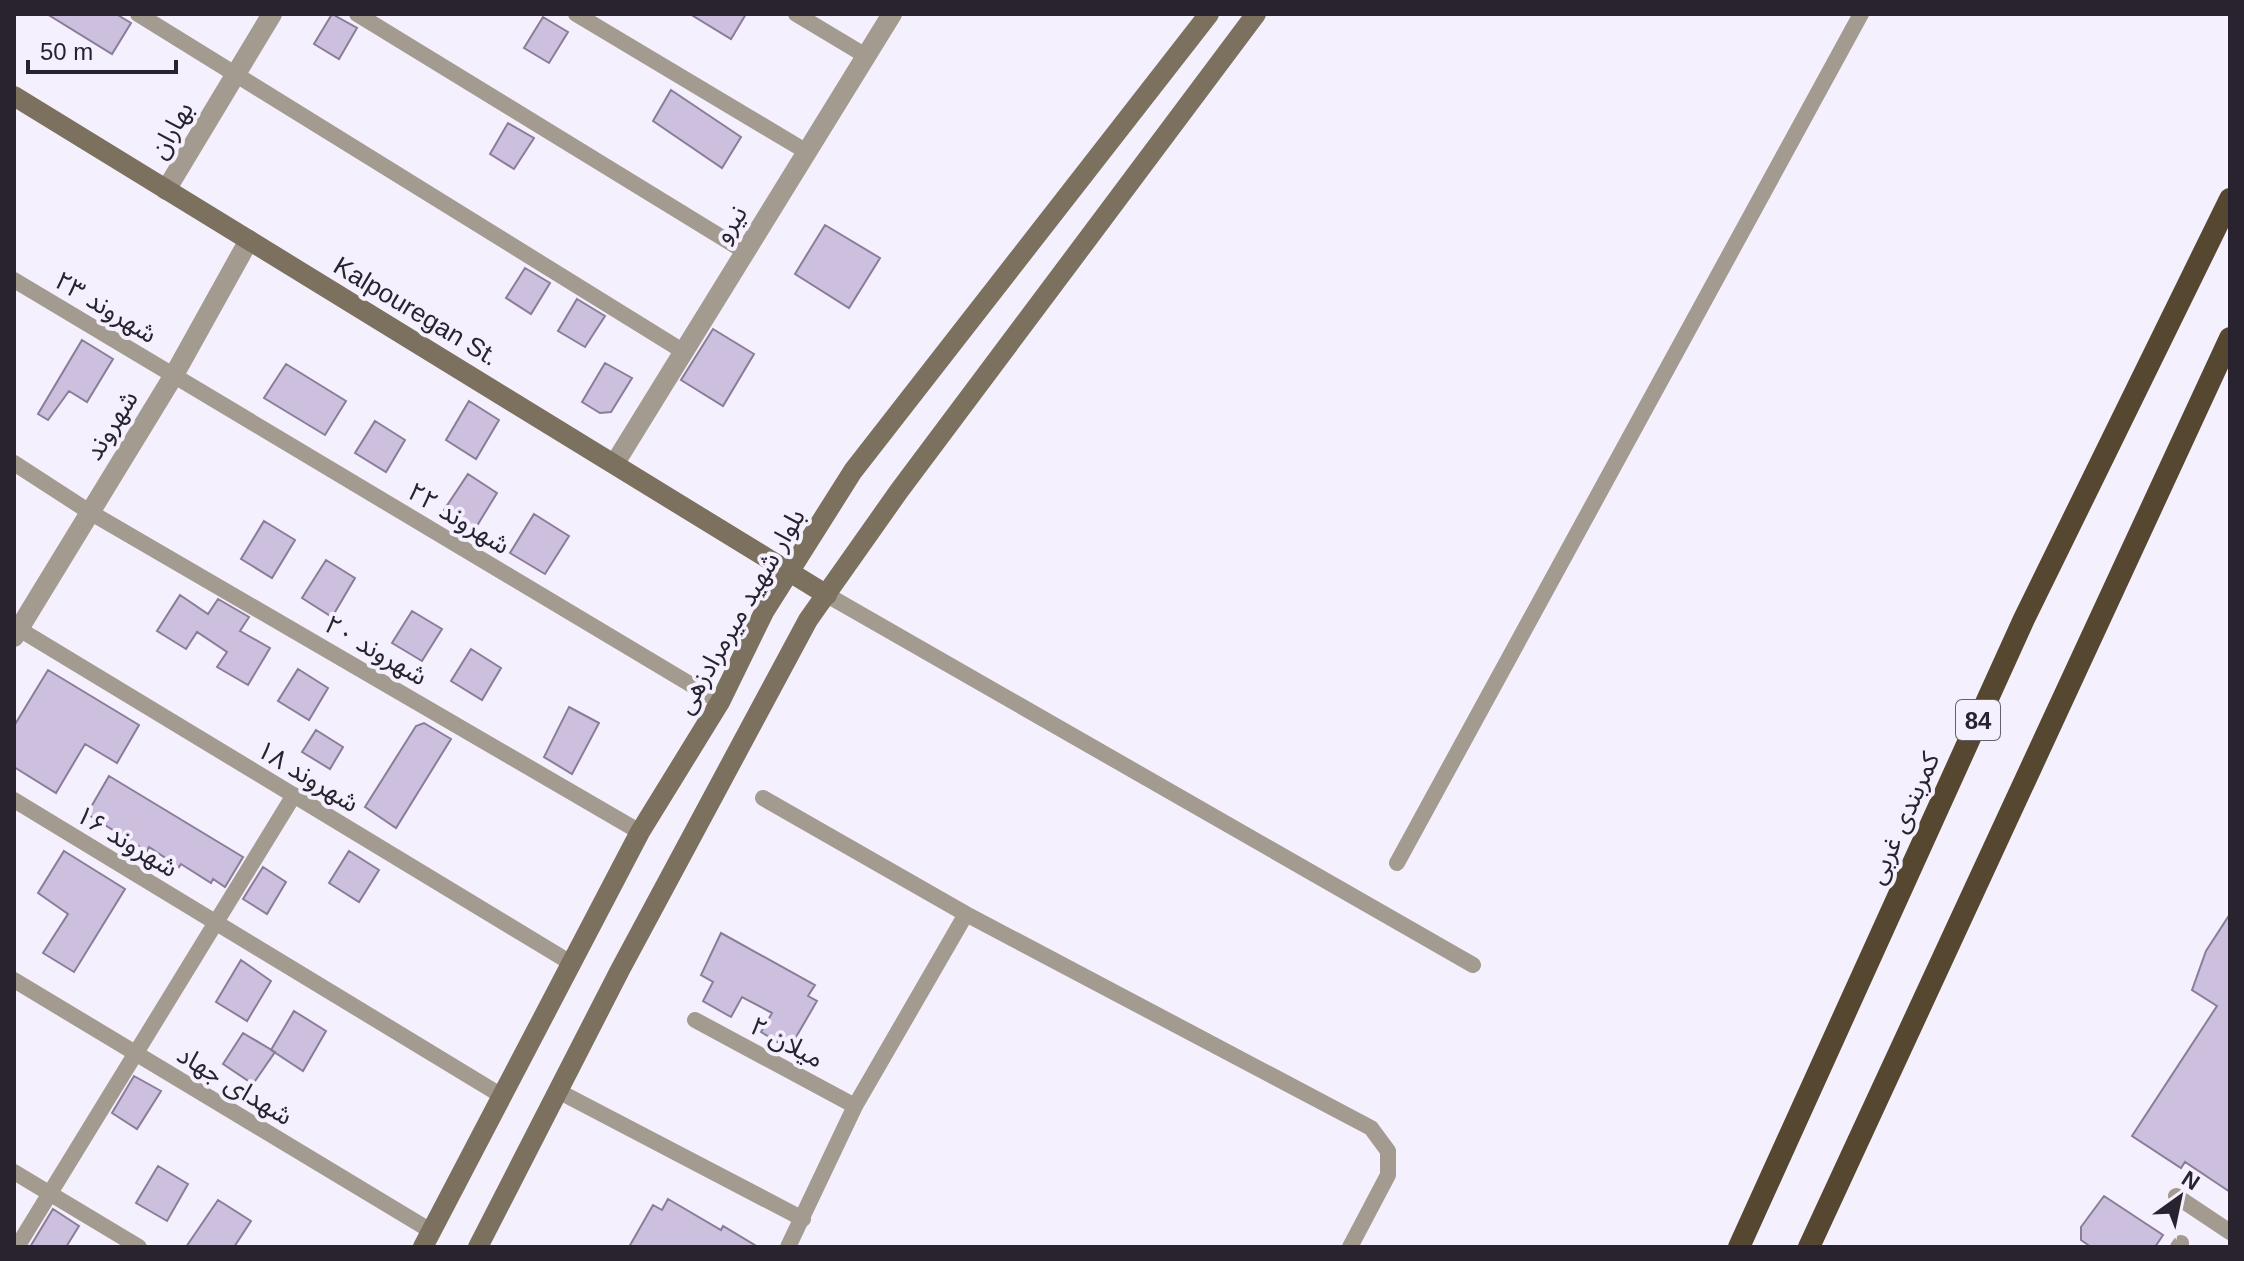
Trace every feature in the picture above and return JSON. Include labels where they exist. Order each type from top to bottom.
[{"type":"highway","name":"کمربندی غربی","points":[[1739,1247],[2024,619],[2230,199]]},
{"type":"highway","points":[[1809,1247],[2230,338]]},
{"type":"main road","name":"بلوار شهید میرمرادزهی","points":[[427,1239],[640,832],[720,702],[764,612],[853,471],[1209,14]]},
{"type":"main road","points":[[478,1247],[808,620],[899,491],[1256,14]]},
{"type":"main road","name":"Kalpouregan St.","points":[[14,96],[791,570],[827,595]]},
{"type":"street","points":[[138,14],[681,350]]},
{"type":"street","name":"بهاران","points":[[166,190],[272,14]]},
{"type":"street","points":[[357,14],[744,251]]},
{"type":"street","points":[[576,14],[807,152]]},
{"type":"street","points":[[796,14],[866,56]]},
{"type":"street","name":"نیرو","points":[[615,463],[681,350],[892,14]]},
{"type":"street","points":[[1397,863],[1861,14]]},
{"type":"street","name":"شهروند","points":[[16,631],[174,375],[249,240]]},
{"type":"street","name":"شهروند ۲۳","points":[[14,280],[174,375]]},
{"type":"street","name":"شهروند ۲۲","points":[[174,375],[720,702]]},
{"type":"street","name":"شهروند ۲۰","points":[[14,463],[88,511],[640,832]]},
{"type":"street","points":[[827,595],[1473,965]]},
{"type":"street","name":"شهروند ۱۸","points":[[16,631],[571,963]]},
{"type":"street","points":[[17,1247],[294,795]]},
{"type":"street","points":[[763,798],[966,914],[1371,1128],[1388,1151],[1388,1175],[1350,1247]]},
{"type":"street","name":"شهروند ۱۶","points":[[14,800],[502,1096]]},
{"type":"street","points":[[788,1247],[855,1106],[966,914]]},
{"type":"street","name":"شهدای جهاد","points":[[14,980],[136,1053],[427,1239]]},
{"type":"street","name":"میلان ۲","points":[[695,1020],[855,1106]]},
{"type":"street","points":[[558,1091],[803,1219]]},
{"type":"street","points":[[14,1172],[139,1247]]},
{"type":"street","points":[[2176,1196],[2230,1232]]},
{"type":"building","points":[[47,14],[116,14],[131,23],[112,54]]},
{"type":"building","points":[[332,14],[357,28],[339,59],[314,44]]},
{"type":"building","points":[[690,14],[746,14],[731,39]]},
{"type":"building","points":[[543,17],[568,32],[549,63],[524,48]]},
{"type":"building","points":[[671,90],[741,137],[722,168],[653,121]]},
{"type":"building","points":[[508,123],[534,138],[514,169],[490,154]]},
{"type":"building","points":[[825,225],[880,258],[849,308],[795,274]]},
{"type":"building","points":[[525,268],[550,283],[531,314],[506,298]]},
{"type":"building","points":[[577,299],[605,316],[585,347],[558,331]]},
{"type":"building","points":[[713,329],[754,354],[723,406],[681,380]]},
{"type":"building","points":[[82,340],[113,359],[87,402],[69,391],[48,420],[38,414]]},
{"type":"building","points":[[605,363],[632,378],[611,412],[600,413],[582,402]]},
{"type":"building","points":[[286,364],[346,401],[325,435],[264,398]]},
{"type":"building","points":[[469,401],[499,420],[476,459],[446,440]]},
{"type":"building","points":[[375,421],[405,440],[386,472],[355,453]]},
{"type":"building","points":[[468,474],[497,493],[475,529],[444,510]]},
{"type":"building","points":[[534,514],[569,536],[545,574],[510,553]]},
{"type":"building","points":[[264,521],[295,540],[272,578],[241,559]]},
{"type":"building","points":[[326,560],[355,578],[332,617],[302,598]]},
{"type":"building","points":[[180,595],[208,614],[218,599],[249,617],[240,631],[270,648],[248,685],[217,667],[227,652],[197,632],[186,649],[157,631]]},
{"type":"building","points":[[412,611],[442,629],[422,661],[392,643]]},
{"type":"building","points":[[471,649],[501,668],[482,700],[451,681]]},
{"type":"building","points":[[298,669],[328,688],[309,720],[278,701]]},
{"type":"building","points":[[48,670],[139,725],[117,763],[85,744],[56,793],[14,767],[14,726]]},
{"type":"building","points":[[569,707],[599,723],[572,774],[544,757]]},
{"type":"building","points":[[424,723],[451,739],[396,828],[365,807],[416,726]]},
{"type":"building","points":[[316,730],[343,747],[330,769],[302,752]]},
{"type":"building","points":[[109,776],[243,857],[225,887],[213,879],[211,883],[181,864],[179,867],[149,847],[147,851],[87,814]]},
{"type":"building","points":[[64,851],[125,889],[74,972],[43,953],[68,914],[38,893]]},
{"type":"building","points":[[349,851],[379,870],[359,902],[329,883]]},
{"type":"building","points":[[263,867],[286,882],[267,914],[243,899]]},
{"type":"building","points":[[2230,914],[2230,1192],[2185,1162],[2181,1168],[2132,1136],[2217,1006],[2192,990],[2206,951]]},
{"type":"building","points":[[721,933],[815,985],[808,996],[817,1001],[789,1049],[761,1032],[772,1013],[742,997],[731,1017],[703,1001],[713,982],[701,975]]},
{"type":"building","points":[[241,960],[271,981],[247,1021],[216,1002]]},
{"type":"building","points":[[294,1011],[326,1031],[303,1071],[271,1050]]},
{"type":"building","points":[[243,1033],[275,1052],[253,1084],[223,1064]]},
{"type":"building","points":[[134,1076],[161,1091],[137,1129],[112,1113]]},
{"type":"building","points":[[158,1166],[188,1184],[167,1221],[136,1203]]},
{"type":"building","points":[[2104,1196],[2163,1235],[2155,1247],[2091,1247],[2081,1240],[2081,1227]]},
{"type":"building","points":[[668,1199],[721,1230],[723,1226],[758,1247],[629,1247],[653,1205],[662,1210]]},
{"type":"building","points":[[218,1200],[251,1221],[234,1247],[186,1247]]},
{"type":"building","points":[[53,1209],[79,1226],[66,1247],[30,1247]]}]
